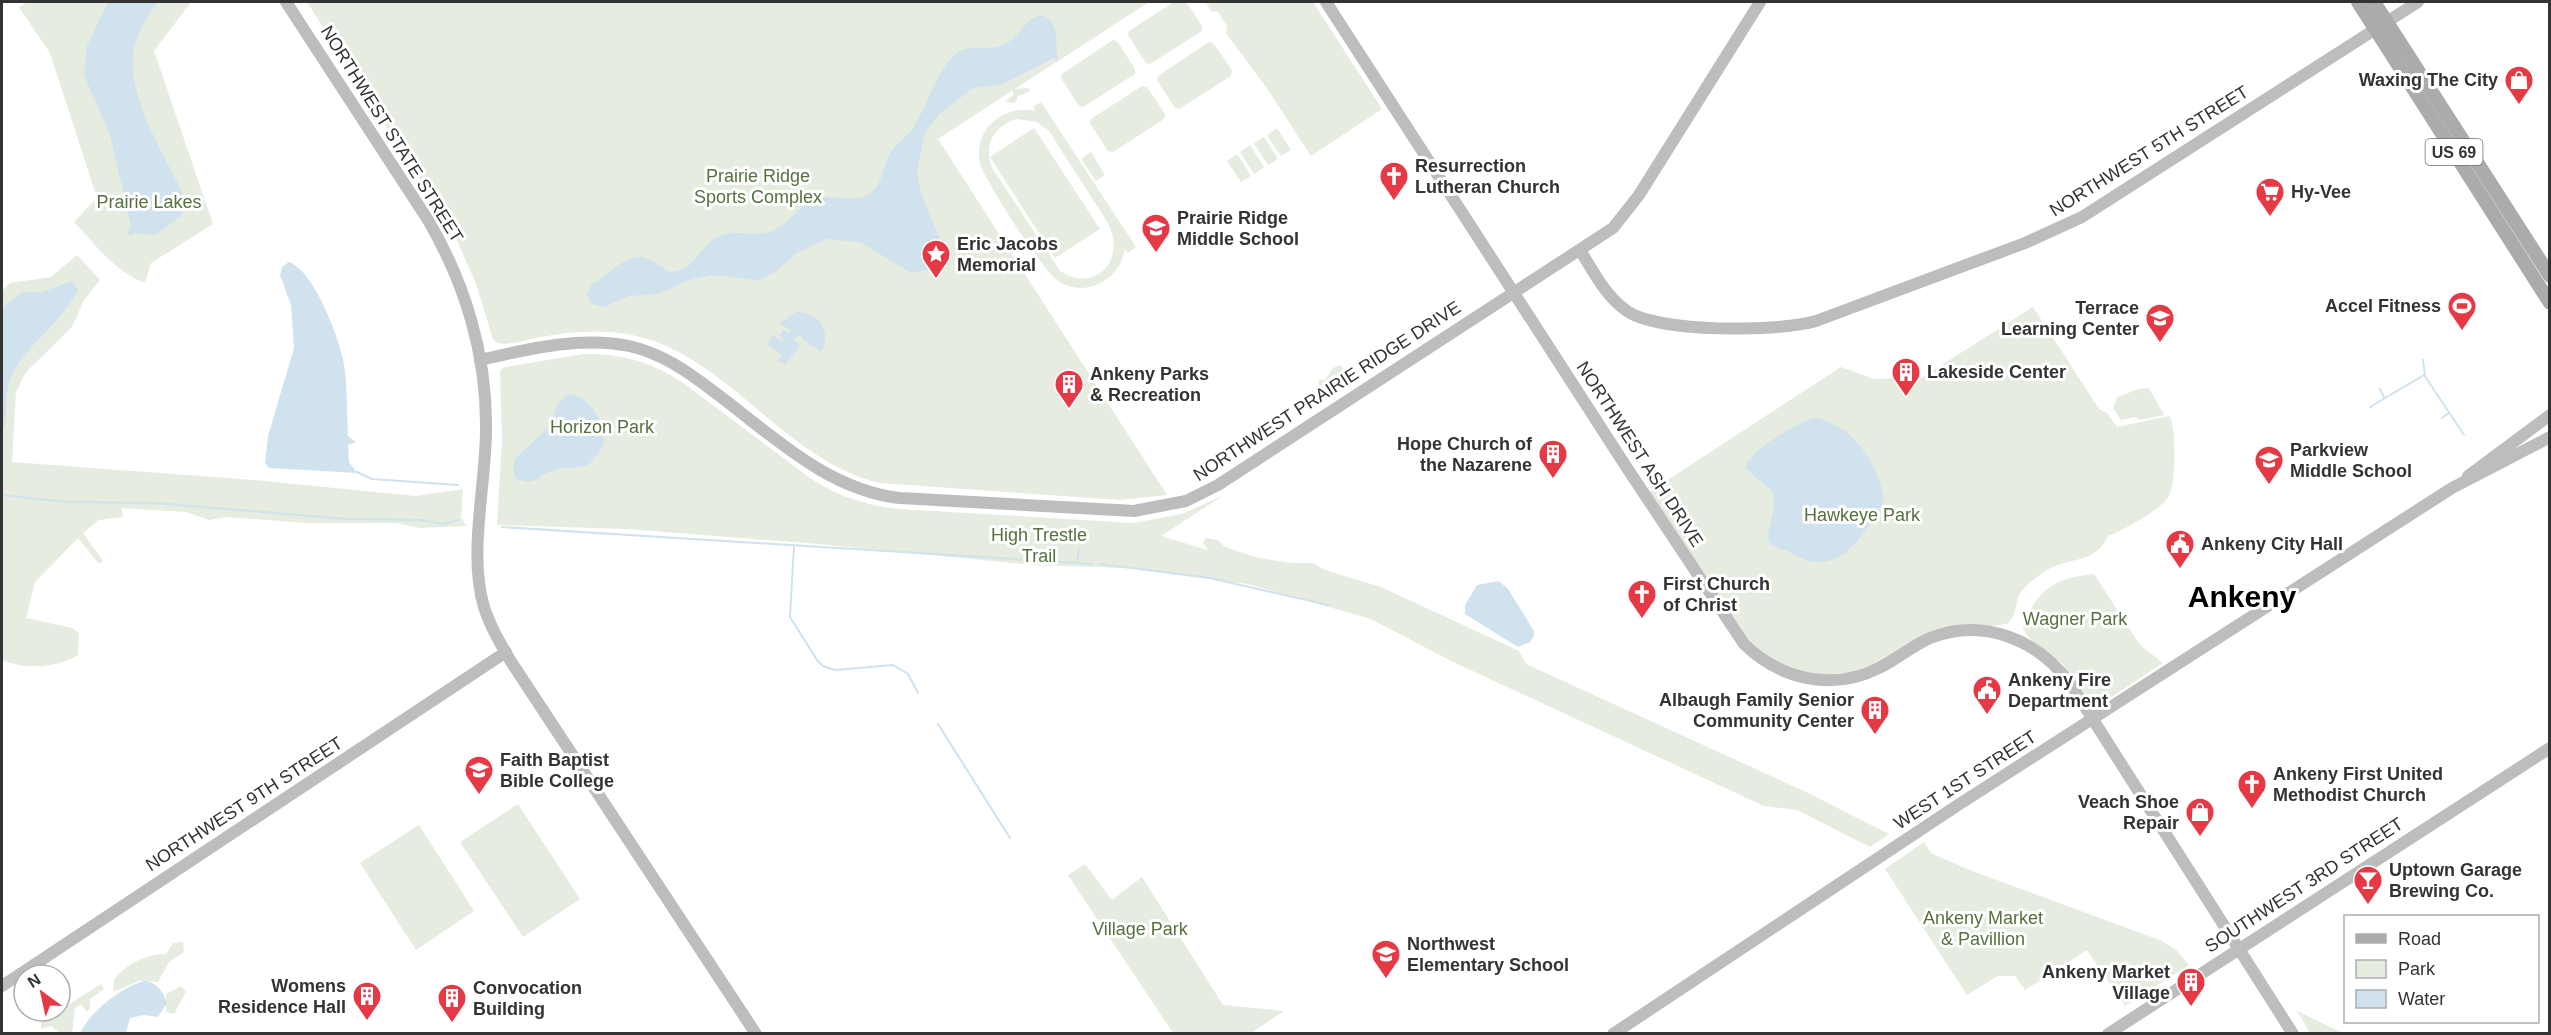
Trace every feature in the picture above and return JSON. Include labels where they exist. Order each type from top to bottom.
[{"type":"main road","name":"US 69","points":[[2358,2],[2381,25],[2550,276]]},
{"type":"main road","name":"US 69","points":[[2374,2],[2381,25],[2550,303]]},
{"type":"street","name":"NORTHWEST STATE STREET","points":[[286,2],[435,232],[462,290],[480,360],[486,427],[480,585],[490,624],[506,652],[756,1034]]},
{"type":"street","name":"NORTHWEST ASH DRIVE","points":[[1326,2],[1735,633],[1768,664],[1796,676],[1839,680],[1878,669],[1930,638],[1959,631],[1988,631],[2028,644],[2053,663],[2071,685],[2293,1034]]},
{"type":"street","points":[[1514,292],[1613,228],[1627,213],[1760,2]]},
{"type":"street","name":"NORTHWEST 5TH STREET","points":[[1580,250],[1608,293],[1635,316],[1658,324],[1783,328],[1816,321],[2056,231],[2082,217],[2418,2]]},
{"type":"street","name":"NORTHWEST PRAIRIE RIDGE DRIVE","points":[[480,360],[580,343],[632,347],[663,358],[686,370],[825,474],[858,489],[900,498],[1134,511],[1177,504],[1218,484],[1514,292]]},
{"type":"street","name":"WEST 1ST STREET","points":[[2460,483],[2481,463],[2550,415]]},
{"type":"street","name":"WEST 1ST STREET","points":[[1613,1034],[2092,719],[2460,483],[2550,437]]},
{"type":"street","name":"NORTHWEST 9TH STREET","points":[[2,986],[506,652]]},
{"type":"street","name":"SOUTHWEST 3RD STREET","points":[[2108,1034],[2550,748]]},
{"type":"green space","name":"Prairie Lakes","points":[[28,2],[191,2],[154,51],[213,224],[151,263],[145,283],[115,264],[74,222],[97,198],[50,53],[19,7]]},
{"type":"green space","name":"Prairie Ridge Sports Complex","points":[[307,2],[1149,2],[1015,89],[1028,88],[1031,91],[1018,96],[1015,103],[1005,102],[1013,95],[1013,90],[938,139],[1167,495],[1120,500],[880,483],[848,472],[819,456],[712,373],[684,355],[654,341],[626,334],[598,332],[570,333],[513,343],[497,343],[493,339],[476,284],[453,231]]},
{"type":"green space","points":[[1174,2],[1186,2],[1202,26],[1202,31],[1150,64],[1146,63],[1128,35],[1129,31]]},
{"type":"green space","points":[[1206,2],[1313,2],[1382,109],[1311,156],[1268,90],[1226,33],[1227,26],[1218,12],[1211,11]]},
{"type":"green space","points":[[1113,40],[1117,41],[1135,69],[1135,74],[1083,107],[1079,106],[1061,78],[1062,74]]},
{"type":"green space","points":[[1209,42],[1213,43],[1232,70],[1231,76],[1179,109],[1175,108],[1157,80],[1158,76]]},
{"type":"green space","points":[[1142,86],[1147,87],[1165,114],[1164,119],[1113,152],[1108,151],[1090,123],[1091,119]]},
{"type":"green space","points":[[1041,102],[1136,247],[1127,253],[1125,249],[1122,260],[1114,272],[1097,285],[1080,288],[1069,286],[1058,281],[1051,274],[1003,205],[980,163],[981,140],[993,122],[1013,111],[1036,111],[1033,107]],"holes":[[[1017,119],[1037,122],[1049,131],[1108,223],[1113,237],[1113,249],[1110,261],[1096,276],[1073,277],[1060,271],[992,168],[990,144],[997,131]]]},
{"type":"green space","points":[[1034,128],[1100,229],[1055,258],[990,157]]},
{"type":"green space","points":[[1277,128],[1291,150],[1281,156],[1267,135]]},
{"type":"green space","points":[[1264,137],[1278,159],[1268,165],[1254,143]]},
{"type":"green space","points":[[1250,145],[1264,167],[1254,174],[1240,152]]},
{"type":"green space","points":[[1091,152],[1105,175],[1096,181],[1081,159]]},
{"type":"green space","points":[[1237,154],[1251,176],[1241,182],[1227,161]]},
{"type":"green space","points":[[77,255],[100,280],[84,300],[72,327],[26,372],[16,392],[12,462],[254,480],[415,496],[463,489],[461,517],[466,526],[420,528],[397,523],[307,523],[226,517],[209,520],[186,512],[121,508],[123,517],[99,520],[83,533],[103,561],[99,564],[78,538],[35,582],[26,618],[72,628],[79,633],[78,655],[60,663],[41,666],[21,665],[2,660],[2,291],[10,283],[51,277]]},
{"type":"green space","name":"Hawkeye Park","points":[[2033,307],[2099,409],[2107,413],[2117,427],[2170,416],[2174,471],[2173,483],[2167,499],[2139,520],[2108,536],[2096,552],[2056,566],[2035,579],[2020,594],[2012,618],[2004,625],[1941,628],[1867,667],[1831,674],[1796,669],[1762,653],[1747,641],[1649,492],[1841,367],[1874,379],[1914,377],[1918,380]]},
{"type":"green space","points":[[583,354],[623,357],[647,364],[671,375],[810,478],[842,495],[875,505],[899,509],[1133,523],[1182,514],[1224,495],[1161,536],[1208,550],[1203,543],[1206,538],[1218,540],[1225,547],[1259,558],[1292,563],[1313,563],[1325,570],[1381,587],[1519,651],[1526,664],[1806,792],[1889,834],[1870,847],[1797,810],[1764,806],[1451,661],[1371,619],[1248,584],[1125,568],[1033,565],[807,543],[626,529],[497,525],[502,440],[500,370],[505,367]]},
{"type":"green space","points":[[1341,365],[1343,368],[1330,393],[1318,392],[1319,379],[1325,380],[1333,368]]},
{"type":"green space","points":[[2149,388],[2164,415],[2139,420],[2136,417],[2121,420],[2113,408],[2117,397]]},
{"type":"green space","name":"Wagner Park","points":[[2094,574],[2140,645],[2163,663],[2101,704],[2084,696],[2063,665],[2033,641],[2023,626],[2035,603],[2049,588],[2058,582]]},
{"type":"green space","points":[[518,804],[580,899],[523,937],[460,842]]},
{"type":"green space","points":[[419,825],[474,911],[416,950],[360,863]]},
{"type":"green space","name":"Ankeny Market & Pavillion","points":[[1924,842],[1931,853],[1967,869],[2162,941],[2176,950],[2189,965],[2125,1006],[2087,950],[2025,990],[2015,976],[1998,976],[1967,995],[1885,869]]},
{"type":"green space","name":"Village Park","points":[[1085,864],[1112,900],[1142,877],[1223,1005],[1284,1011],[1251,1033],[1173,1033],[1068,875]]},
{"type":"green space","points":[[183,942],[184,952],[169,962],[158,982],[139,981],[113,992],[114,980],[124,969],[144,958],[166,954],[173,943]]},
{"type":"green space","points":[[101,984],[104,989],[90,999],[90,1009],[87,1012],[81,1004],[75,1008],[72,1033],[59,1033],[52,1026],[41,1029],[41,1023],[72,1023],[72,1002]]},
{"type":"green space","points":[[181,986],[186,992],[174,1014],[166,1012],[166,994]]},
{"type":"green space","points":[[2297,1011],[2343,1033],[2310,1033]]},
{"type":"water","points":[[108,2],[158,2],[136,40],[133,73],[143,112],[188,204],[180,217],[155,235],[135,233],[130,236],[127,232],[131,226],[110,135],[84,75],[87,46]]},
{"type":"water","points":[[1039,15],[1051,21],[1054,27],[1058,62],[1054,58],[1000,85],[973,88],[939,114],[924,135],[917,173],[920,189],[941,243],[940,257],[930,269],[911,273],[860,242],[826,239],[797,253],[776,271],[760,280],[711,275],[689,280],[658,294],[629,296],[604,307],[592,304],[587,296],[591,286],[629,259],[643,257],[669,272],[679,271],[692,262],[713,239],[722,235],[728,233],[760,234],[772,231],[815,199],[867,196],[878,183],[891,151],[913,128],[938,77],[950,59],[969,48],[1005,44]]},
{"type":"water","points":[[289,262],[299,268],[317,293],[339,343],[345,370],[348,436],[356,442],[348,445],[349,462],[357,473],[269,468],[265,463],[268,436],[294,348],[291,305],[280,275],[282,267]]},
{"type":"water","points":[[72,281],[78,290],[64,312],[21,360],[10,379],[2,434],[2,308],[23,292],[42,292]]},
{"type":"water","points":[[796,312],[811,315],[822,324],[824,344],[821,352],[802,339],[802,336],[797,335],[794,340],[800,345],[785,365],[778,360],[782,355],[767,344],[773,335],[783,342],[784,339],[779,336],[784,330],[789,333],[791,331],[780,323]]},
{"type":"water","points":[[569,394],[583,399],[598,418],[604,434],[600,451],[589,465],[559,469],[528,482],[515,478],[513,467],[516,458],[549,427],[558,404]]},
{"type":"water","points":[[1815,418],[1841,429],[1862,448],[1876,472],[1884,499],[1868,527],[1852,546],[1844,554],[1825,562],[1804,559],[1771,545],[1767,537],[1774,509],[1773,492],[1745,468],[1755,453],[1775,438]]},
{"type":"water","points":[[1499,581],[1508,589],[1534,631],[1530,642],[1518,647],[1465,614],[1465,605],[1477,585]]},
{"type":"water","points":[[145,981],[159,988],[167,1003],[158,1017],[144,1015],[130,1018],[126,1033],[80,1033],[91,1017],[108,1001],[127,988]]},
{"type":"waterway","points":[[2423,360],[2425,375]]},
{"type":"waterway","points":[[2370,407],[2424,375],[2464,435]]},
{"type":"waterway","points":[[2380,389],[2384,397]]},
{"type":"waterway","points":[[2442,418],[2449,413]]},
{"type":"waterway","points":[[357,472],[372,479],[458,485]]},
{"type":"waterway","points":[[2,495],[68,502],[155,503],[348,519],[421,520],[442,524],[459,520]]},
{"type":"waterway","points":[[502,527],[1093,564]]},
{"type":"waterway","points":[[794,546],[790,617],[817,660],[823,666],[835,670],[893,665],[908,674],[918,693]]},
{"type":"waterway","points":[[1077,562],[1079,550]]},
{"type":"waterway","points":[[1100,564],[1210,578],[1328,605]]},
{"type":"waterway","points":[[938,724],[1010,838]]},
{"type":"place","name":"Waxing The City","points":[[2519,106]]},
{"type":"place","name":"Resurrection Lutheran Church","points":[[1394,202]]},
{"type":"place","name":"Hy-Vee","points":[[2270,218]]},
{"type":"place","name":"Prairie Ridge Middle School","points":[[1156,254]]},
{"type":"place","name":"Eric Jacobs Memorial","points":[[936,280]]},
{"type":"place","name":"Accel Fitness","points":[[2462,332]]},
{"type":"place","name":"Terrace Learning Center","points":[[2160,344]]},
{"type":"place","name":"Lakeside Center","points":[[1906,398]]},
{"type":"place","name":"Ankeny Parks & Recreation","points":[[1069,410]]},
{"type":"place","name":"Hope Church of the Nazarene","points":[[1553,480]]},
{"type":"place","name":"Parkview Middle School","points":[[2269,486]]},
{"type":"place","name":"Ankeny City Hall","points":[[2180,570]]},
{"type":"place","name":"First Church of Christ","points":[[1642,620]]},
{"type":"place","name":"Ankeny Fire Department","points":[[1987,716]]},
{"type":"place","name":"Albaugh Family Senior Community Center","points":[[1875,736]]},
{"type":"place","name":"Faith Baptist Bible College","points":[[479,796]]},
{"type":"place","name":"Ankeny First United Methodist Church","points":[[2252,810]]},
{"type":"place","name":"Veach Shoe Repair","points":[[2200,838]]},
{"type":"place","name":"Uptown Garage Brewing Co.","points":[[2368,906]]},
{"type":"place","name":"Northwest Elementary School","points":[[1386,980]]},
{"type":"place","name":"Ankeny Market Village","points":[[2191,1008]]},
{"type":"place","name":"Womens Residence Hall","points":[[367,1022]]},
{"type":"place","name":"Convocation Building","points":[[452,1024]]},
{"type":"district","name":"Ankeny","points":[[2242,596]]},
{"type":"park label","name":"Horizon Park","points":[[602,427]]},
{"type":"park label","name":"High Trestle Trail","points":[[1039,545]]}]
